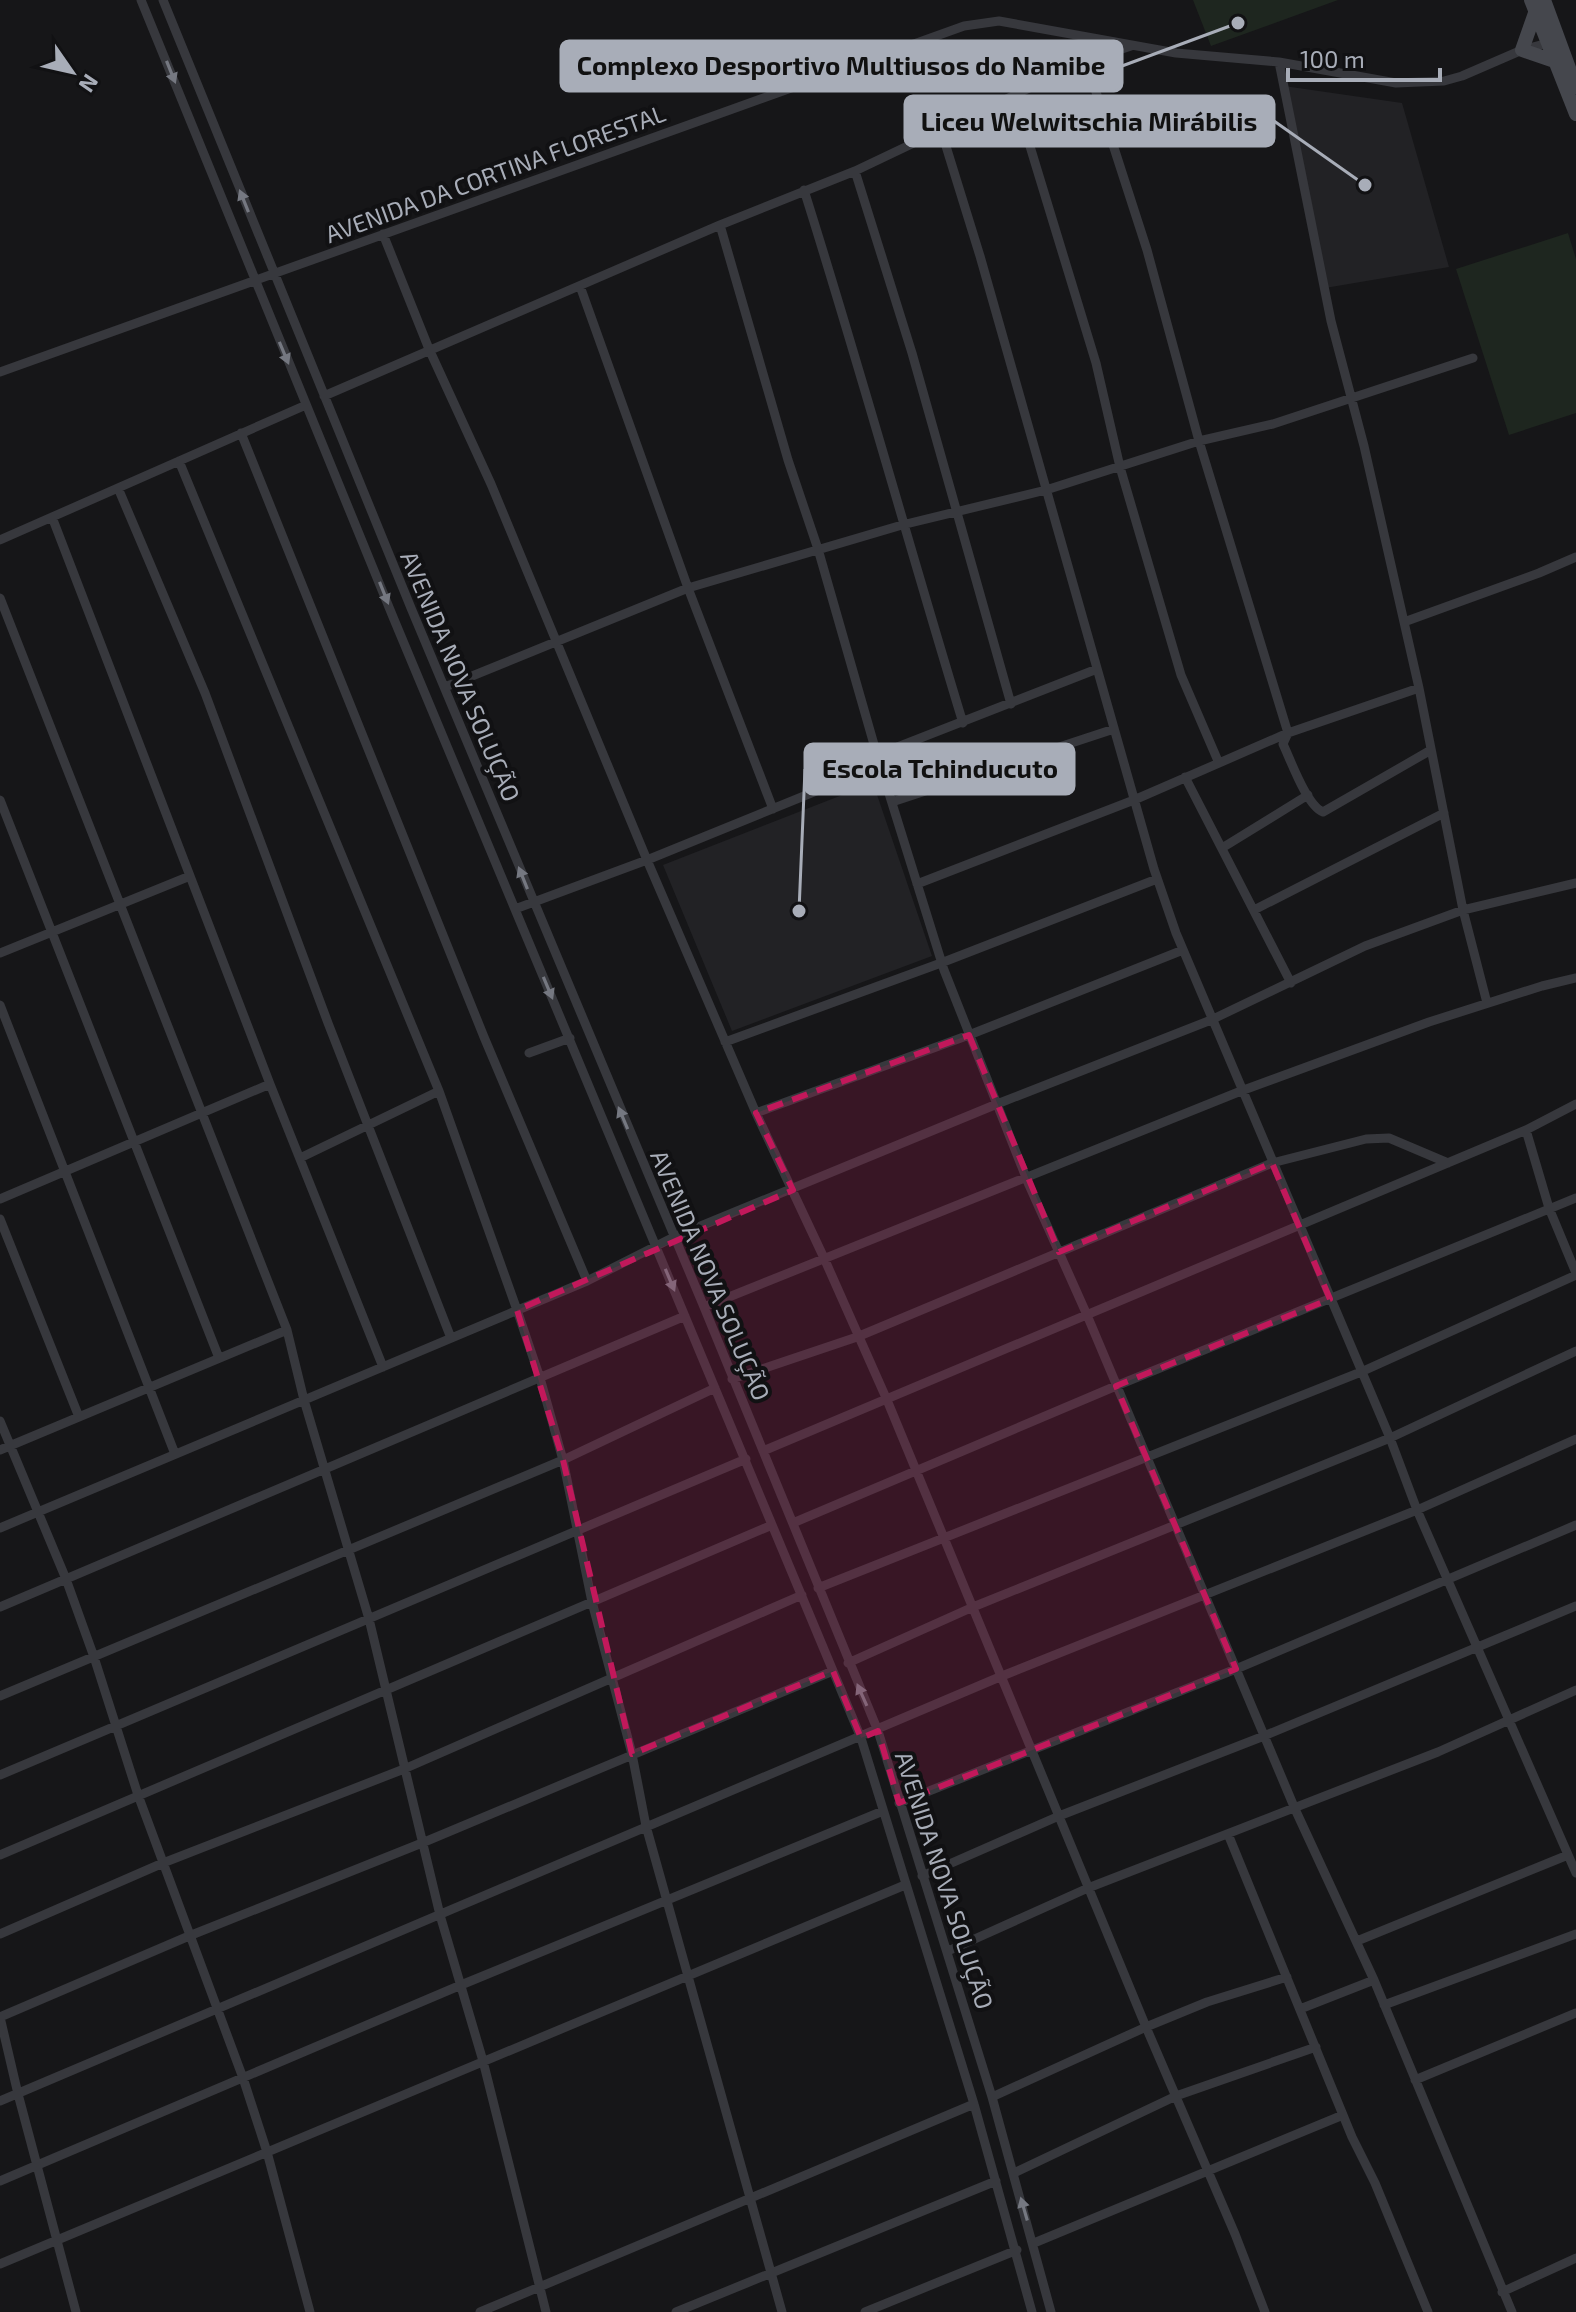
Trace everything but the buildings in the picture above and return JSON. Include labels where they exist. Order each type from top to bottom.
[{"type":"street","name":"AVENIDA NOVA SOLUÇÃO","points":[[141,0],[254,280],[861,1738],[974,2104],[1032,2312]]},
{"type":"street","name":"AVENIDA NOVA SOLUÇÃO","points":[[163,0],[878,1731],[992,2097],[1051,2312]]},
{"type":"street","points":[[1537,4],[1576,87]]},
{"type":"street","points":[[1537,4],[1522,50],[1554,61]]},
{"type":"street","name":"AVENIDA DA CORTINA FLORESTAL","points":[[0,372],[964,26],[999,21],[1176,53],[1279,62],[1396,83],[1462,76],[1551,37]]},
{"type":"street","points":[[1551,37],[1554,61],[1576,114]]},
{"type":"street","points":[[324,396],[720,225],[855,171],[1086,61],[1135,45]]},
{"type":"street","points":[[1086,61],[1147,250],[1199,441],[1288,733],[1283,744],[1308,795],[1317,810],[1323,812],[1431,750]]},
{"type":"street","points":[[1279,62],[1350,400],[1364,446],[1419,688],[1463,910],[1487,1003]]},
{"type":"street","points":[[1015,97],[1096,363],[1120,467],[1181,675],[1218,761]]},
{"type":"street","points":[[941,130],[980,256],[1157,879],[1211,1020],[1390,1438],[1417,1510],[1576,1873]]},
{"type":"street","points":[[855,171],[912,353],[1011,704]]},
{"type":"street","points":[[804,190],[855,351],[902,525],[963,723]]},
{"type":"street","points":[[720,225],[941,963],[1025,1176],[1087,1315],[1295,1809],[1374,1980],[1512,2312]]},
{"type":"street","points":[[383,234],[429,349],[491,484],[725,1042],[887,1400],[1265,2312]]},
{"type":"street","points":[[580,286],[688,588],[773,809]]},
{"type":"street","points":[[445,687],[688,588],[902,525],[1046,490],[1199,441],[1273,424],[1473,358]]},
{"type":"street","points":[[0,540],[306,405]]},
{"type":"street","points":[[241,433],[484,1037],[587,1281]]},
{"type":"street","points":[[179,461],[439,1091],[540,1378],[563,1460],[592,1602],[632,1754],[646,1826],[782,2312]]},
{"type":"street","points":[[118,488],[205,693],[451,1338]]},
{"type":"street","points":[[52,517],[270,1084],[383,1367]]},
{"type":"street","points":[[1404,622],[1576,557]]},
{"type":"street","points":[[0,598],[287,1330],[304,1400],[369,1619],[440,1915],[483,2061],[546,2312]]},
{"type":"street","points":[[515,909],[773,809],[963,723],[1097,669]]},
{"type":"street","points":[[917,884],[1134,800],[1288,733],[1419,688]]},
{"type":"street","points":[[892,802],[1114,729]]},
{"type":"street","points":[[1185,777],[1291,983]]},
{"type":"street","points":[[1222,848],[1308,795]]},
{"type":"street","points":[[0,800],[219,1358]]},
{"type":"street","points":[[1254,910],[1444,813]]},
{"type":"street","points":[[0,953],[190,876]]},
{"type":"street","points":[[725,1042],[1157,879]]},
{"type":"street","points":[[0,1528],[587,1281],[674,1237],[1211,1020],[1365,946],[1463,910],[1576,883]]},
{"type":"street","points":[[756,1113],[969,1035],[1183,950]]},
{"type":"street","points":[[704,1307],[1241,1091],[1487,1003],[1575,982]]},
{"type":"street","points":[[0,1005],[175,1454]]},
{"type":"street","points":[[529,1053],[570,1038]]},
{"type":"street","points":[[0,1199],[270,1084]]},
{"type":"street","points":[[300,1158],[439,1091]]},
{"type":"street","points":[[763,1451],[1526,1130],[1576,1104]]},
{"type":"street","points":[[818,1588],[1361,1372],[1576,1274],[1549,1208],[1526,1130]]},
{"type":"street","points":[[732,1379],[857,1337],[1272,1163],[1366,1139],[1389,1138],[1448,1163]]},
{"type":"street","points":[[793,1523],[1116,1386],[1576,1198]]},
{"type":"street","points":[[0,1219],[79,1417]]},
{"type":"street","points":[[0,1607],[685,1316]]},
{"type":"street","points":[[5,1448],[287,1330]]},
{"type":"street","points":[[848,1663],[973,1607],[1390,1438],[1576,1351]]},
{"type":"street","points":[[0,1696],[563,1460],[715,1388]]},
{"type":"street","points":[[0,1421],[5,1448],[38,1512],[66,1579],[138,1795],[243,2078],[267,2152],[310,2312]]},
{"type":"street","points":[[0,2101],[1002,1676],[1417,1510],[1576,1439]]},
{"type":"street","points":[[0,1775],[746,1459]]},
{"type":"street","points":[[0,1855],[772,1525]]},
{"type":"street","points":[[899,1803],[1236,1669],[1576,1525]]},
{"type":"street","points":[[0,1934],[163,1863],[404,1769],[802,1595]]},
{"type":"street","points":[[922,1876],[1059,1816],[1264,1736],[1576,1606]]},
{"type":"street","points":[[76,2312],[0,2017],[833,1671]]},
{"type":"street","points":[[948,1951],[1088,1888],[1438,1752],[1576,1690]]},
{"type":"street","points":[[0,2181],[461,1985],[883,1811]]},
{"type":"street","points":[[1228,1834],[1428,2312]]},
{"type":"street","points":[[1357,1941],[1568,1855]]},
{"type":"street","points":[[0,2264],[905,1885]]},
{"type":"street","points":[[1384,2005],[1576,1934]]},
{"type":"street","points":[[992,2097],[1207,2002],[1287,1977]]},
{"type":"street","points":[[1300,2009],[1374,1980]]},
{"type":"street","points":[[1415,2080],[1576,2013]]},
{"type":"street","points":[[1014,2173],[1176,2096],[1316,2047]]},
{"type":"street","points":[[480,2312],[974,2104]]},
{"type":"street","points":[[1034,2243],[1343,2115]]},
{"type":"street","points":[[676,2312],[996,2181]]},
{"type":"street","points":[[865,2312],[1017,2250]]},
{"type":"street","points":[[1502,2292],[1576,2258]]},
{"type":"highlighted area","points":[[969,1035],[1059,1252],[1272,1163],[1330,1299],[1116,1386],[1236,1669],[899,1803],[878,1731],[861,1738],[833,1671],[632,1754],[563,1460],[517,1310],[793,1190],[756,1113]]},
{"type":"shaded area","points":[[1193,0],[1338,0],[1211,46]]},
{"type":"shaded area","points":[[1284,86],[1402,103],[1449,267],[1325,288]]},
{"type":"shaded area","points":[[1568,233],[1576,259],[1576,413],[1509,435],[1456,269]]},
{"type":"shaded area","points":[[873,783],[932,956],[732,1031],[663,865]]},
{"type":"place","name":"Complexo Desportivo Multiusos do Namibe","points":[[1238,23]]},
{"type":"place","name":"Liceu Welwitschia Mirábilis","points":[[1365,185]]},
{"type":"place","name":"Escola Tchinducuto","points":[[799,911]]}]
